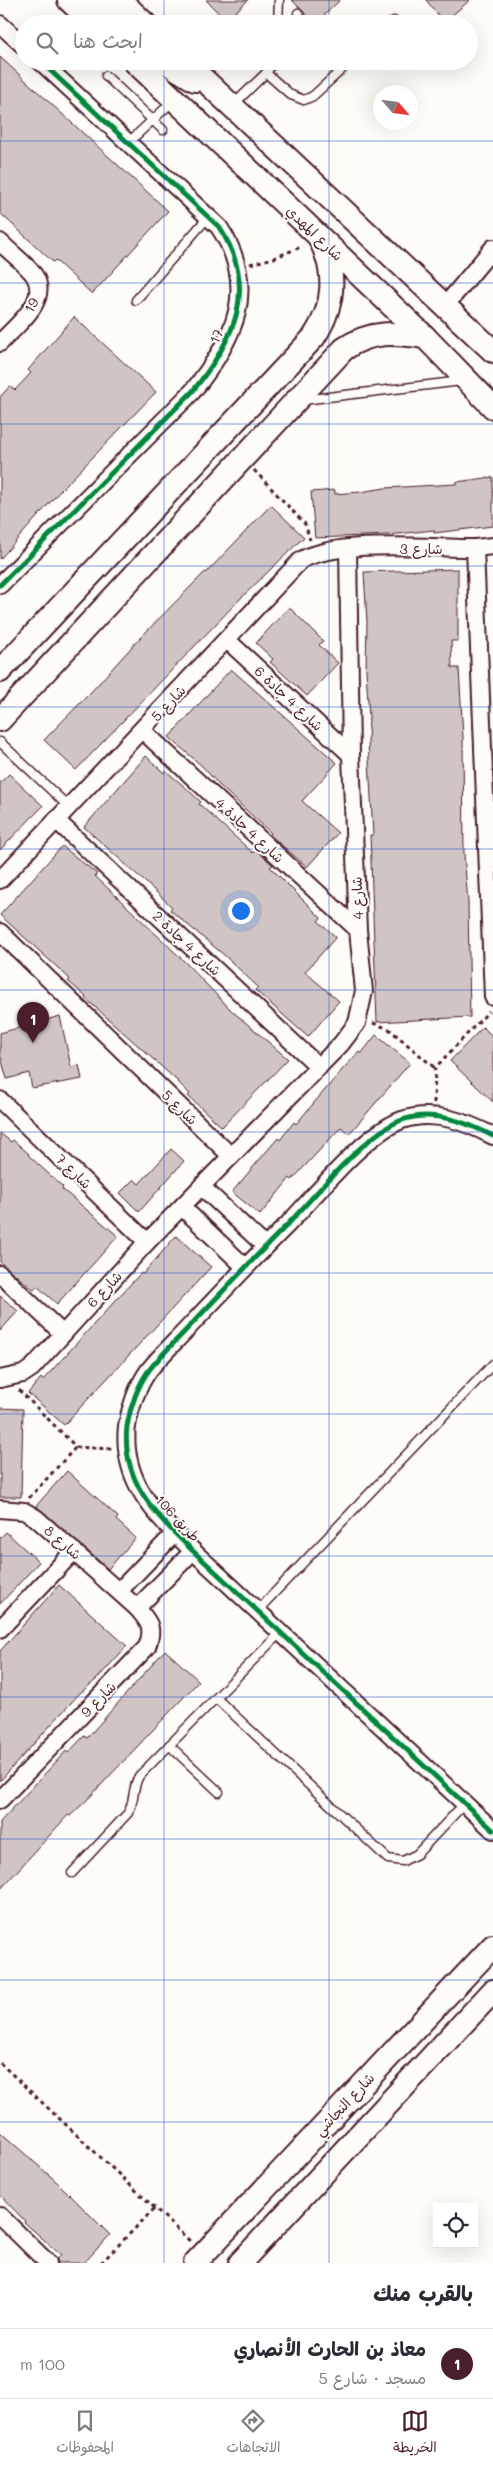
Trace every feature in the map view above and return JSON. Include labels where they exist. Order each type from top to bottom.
[{"type":"main road","points":[[120,0],[135,15]]},
{"type":"main road","points":[[83,13],[94,5],[100,4],[113,15]]},
{"type":"main road","name":"شارع المهدي","points":[[143,70],[425,338],[493,407]]},
{"type":"main road","points":[[177,70],[186,76],[208,84]]},
{"type":"main road","points":[[193,70],[493,351]]},
{"type":"main road","points":[[0,671],[314,337],[327,313],[332,287],[330,261],[320,239]]},
{"type":"main road","points":[[0,720],[337,356],[353,343],[373,334],[384,333],[425,338]]},
{"type":"main road","name":"شارع النجاشي","points":[[199,2258],[493,1946]]},
{"type":"main road","points":[[240,2263],[493,1991]]},
{"type":"main road","points":[[404,2040],[402,2046],[408,2059],[417,2064],[426,2064]]},
{"type":"main road","points":[[371,2075],[384,2079],[389,2084],[392,2100]]},
{"type":"street","points":[[0,24],[15,38]]},
{"type":"street","name":"17","points":[[0,585],[192,392],[216,362],[229,339],[240,290],[238,268],[231,245],[209,216],[50,70]]},
{"type":"street","name":"19","points":[[0,242],[34,276],[38,295],[29,311],[0,343]]},
{"type":"street","points":[[445,306],[493,248]]},
{"type":"street","name":"شارع 3","points":[[348,548],[475,548],[493,546]]},
{"type":"street","name":"شارع 5","points":[[0,880],[300,560],[315,553],[348,548]]},
{"type":"street","name":"شارع 4","points":[[202,1187],[341,1044],[359,1017],[364,991],[358,930],[351,755],[348,548]]},
{"type":"street","points":[[475,548],[492,914],[493,997]]},
{"type":"street","name":"شارع 4 جادة 6","points":[[226,640],[351,755]]},
{"type":"street","name":"شارع 4 جادة 4","points":[[142,730],[358,930]]},
{"type":"street","name":"شارع 4 جادة 2","points":[[56,820],[319,1067]]},
{"type":"street","name":"شارع 5","points":[[0,932],[232,1156]]},
{"type":"street","name":"شارع 7","points":[[0,1100],[147,1242]]},
{"type":"street","name":"طريق 106","points":[[493,1136],[454,1119],[434,1117],[403,1120],[385,1130],[361,1148],[245,1266],[149,1370],[135,1395],[128,1426],[128,1451],[133,1478],[150,1506],[193,1551],[493,1830]]},
{"type":"street","points":[[202,1187],[265,1246]]},
{"type":"street","name":"شارع 6","points":[[3,1378],[23,1374],[32,1368],[147,1242],[202,1187]]},
{"type":"street","points":[[182,1207],[245,1266]]},
{"type":"street","points":[[0,1274],[63,1334]]},
{"type":"street","name":"شارع 8","points":[[0,1509],[18,1510],[36,1518],[119,1591]]},
{"type":"street","name":"طريق 106","points":[[119,1591],[175,1533]]},
{"type":"street","points":[[0,1629],[74,1551]]},
{"type":"street","name":"طريق 106","points":[[138,1608],[193,1551]]},
{"type":"street","name":"شارع 9","points":[[0,1800],[147,1647],[152,1634],[148,1622],[138,1608],[119,1591]]},
{"type":"street","points":[[0,2216],[48,2263]]},
{"type":"lane","points":[[278,15],[279,0]]},
{"type":"lane","points":[[232,106],[268,70]]},
{"type":"lane","points":[[266,73],[291,95],[304,100],[313,96],[341,70]]},
{"type":"lane","points":[[106,76],[163,130]]},
{"type":"lane","points":[[129,142],[174,99]]},
{"type":"lane","points":[[136,300],[209,216]]},
{"type":"lane","points":[[296,401],[467,380]]},
{"type":"lane","points":[[0,742],[68,806]]},
{"type":"lane","points":[[257,1610],[493,1364]]},
{"type":"lane","points":[[72,1872],[128,1813],[133,1801],[136,1782],[169,1745],[281,1632]]},
{"type":"lane","points":[[216,1698],[388,1860],[403,1861],[417,1854],[464,1804]]},
{"type":"lane","points":[[169,1745],[219,1792]]},
{"type":"path","points":[[238,268],[274,258],[320,239]]},
{"type":"path","points":[[243,459],[305,524],[315,553]]},
{"type":"path","points":[[434,1117],[435,1068],[493,1007]]},
{"type":"path","points":[[359,1017],[389,1029],[435,1068]]},
{"type":"path","points":[[3,1378],[76,1447],[128,1451]]},
{"type":"path","points":[[18,1510],[76,1447]]},
{"type":"path","points":[[0,2065],[155,2208],[199,2258]]},
{"type":"path","points":[[101,2263],[155,2208]]},
{"type":"building","points":[[206,0],[248,0],[232,15],[220,15]]},
{"type":"building","points":[[292,0],[340,0],[324,15],[306,15]]},
{"type":"building","points":[[426,0],[470,0],[452,15],[438,15]]},
{"type":"building","points":[[0,57],[168,211],[92,294],[55,260],[53,262],[0,213]]},
{"type":"building","points":[[74,317],[156,392],[61,490],[0,559],[0,397],[10,386],[15,390],[31,373],[28,370]]},
{"type":"building","points":[[493,477],[493,526],[434,533],[434,530],[388,535],[315,538],[311,492],[335,490],[335,494],[360,492],[385,488],[456,484],[456,482]]},
{"type":"building","points":[[271,505],[304,537],[238,601],[76,770],[44,740],[138,640]]},
{"type":"building","points":[[458,569],[458,641],[451,641],[452,668],[459,668],[463,737],[464,854],[468,902],[470,1017],[377,1022],[370,835],[373,835],[368,741],[367,622],[364,572]]},
{"type":"building","points":[[289,607],[323,641],[319,645],[338,663],[307,696],[270,662],[273,659],[256,643]]},
{"type":"building","points":[[231,669],[337,763],[302,801],[338,833],[307,867],[270,835],[271,833],[219,785],[203,767],[169,737]]},
{"type":"building","points":[[146,756],[164,773],[166,771],[185,787],[201,802],[199,804],[253,853],[256,850],[273,865],[270,867],[321,918],[318,921],[336,937],[305,972],[339,1001],[308,1037],[255,990],[258,987],[224,955],[170,910],[172,907],[84,827]]},
{"type":"building","points":[[9,774],[43,806],[0,850],[0,783]]},
{"type":"building","points":[[62,846],[97,874],[95,876],[182,959],[231,1010],[288,1059],[222,1127],[188,1096],[190,1094],[173,1077],[85,998],[68,981],[70,979],[0,915]]},
{"type":"building","points":[[60,1016],[71,1067],[79,1065],[82,1079],[32,1088],[29,1073],[7,1079],[0,1054],[0,1033]]},
{"type":"building","points":[[483,1027],[493,1037],[493,1102],[450,1061]]},
{"type":"building","points":[[376,1035],[410,1063],[349,1134],[341,1127],[292,1180],[290,1178],[260,1215],[232,1192],[278,1138],[280,1140],[294,1122],[296,1124],[342,1070],[359,1052],[361,1054]]},
{"type":"building","points":[[0,1133],[11,1142],[13,1140],[63,1187],[62,1189],[118,1236],[57,1304],[37,1286],[34,1290],[0,1262]]},
{"type":"building","points":[[171,1149],[184,1161],[139,1212],[120,1193],[134,1179],[139,1184]]},
{"type":"building","points":[[176,1236],[211,1267],[64,1425],[28,1393],[41,1378],[43,1380],[141,1273],[143,1274]]},
{"type":"building","points":[[0,1296],[18,1311],[0,1331]]},
{"type":"building","points":[[0,1408],[23,1409],[21,1497],[0,1497]]},
{"type":"building","points":[[67,1471],[118,1517],[116,1520],[136,1538],[108,1569],[36,1506]]},
{"type":"building","points":[[6,1532],[39,1562],[0,1604],[0,1538]]},
{"type":"building","points":[[59,1585],[127,1646],[97,1679],[79,1694],[0,1781],[0,1651]]},
{"type":"building","points":[[165,1650],[199,1681],[87,1800],[70,1816],[68,1815],[0,1890],[0,1822],[66,1751],[68,1753],[84,1736],[87,1738]]},
{"type":"building","points":[[0,2132],[58,2183],[110,2235],[84,2263],[58,2263],[57,2259],[61,2255],[24,2222],[0,2195]]},
{"type":"cycle path","points":[[0,585],[192,392],[220,353],[230,333],[237,313],[240,293],[238,272],[231,250],[219,227],[50,70]]},
{"type":"cycle path","points":[[493,1136],[461,1122],[426,1116],[402,1120],[387,1127],[372,1138],[342,1166],[149,1370],[135,1396],[127,1426],[127,1446],[135,1481],[154,1510],[166,1524],[493,1830]]},
{"type":"place","name":"معاذ بن الحارث الأنصاري","points":[[33,1043]]}]
